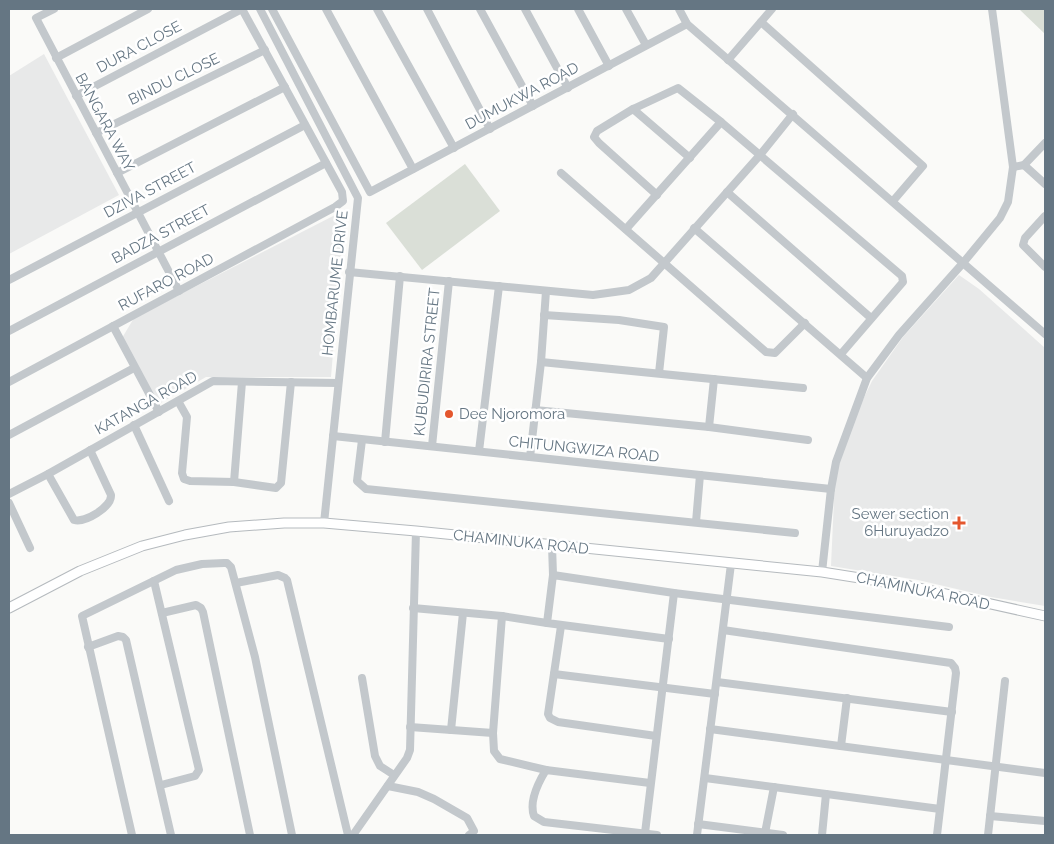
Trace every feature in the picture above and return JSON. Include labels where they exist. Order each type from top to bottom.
[{"type":"main road","name":"CHAMINUKA ROAD","points":[[9,608],[99,562],[164,540],[229,527],[257,524],[324,523],[822,572],[903,585],[1045,616]]},
{"type":"street","name":"BANGARA WAY","points":[[54,9],[36,18],[179,290]]},
{"type":"street","points":[[56,58],[148,9]]},
{"type":"street","points":[[242,9],[326,163]]},
{"type":"street","name":"DURA CLOSE","points":[[76,96],[242,9]]},
{"type":"street","name":"HOMBARUME DRIVE","points":[[260,9],[358,198],[324,523]]},
{"type":"street","name":"DUMUKWA ROAD","points":[[272,9],[370,192],[687,24]]},
{"type":"street","points":[[326,9],[413,169]]},
{"type":"street","points":[[377,9],[454,148]]},
{"type":"street","points":[[427,9],[490,129]]},
{"type":"street","points":[[480,9],[533,106]]},
{"type":"street","points":[[525,9],[568,88]]},
{"type":"street","points":[[578,9],[609,66]]},
{"type":"street","points":[[626,9],[646,45]]},
{"type":"street","points":[[679,9],[687,24],[1045,334]]},
{"type":"street","points":[[728,60],[772,9]]},
{"type":"street","points":[[822,572],[836,462],[867,378],[899,334],[963,263],[1005,210],[1011,186],[1013,167],[992,9]]},
{"type":"street","points":[[761,22],[923,166],[893,201]]},
{"type":"street","name":"BINDU CLOSE","points":[[96,133],[265,50]]},
{"type":"street","points":[[117,173],[285,87]]},
{"type":"street","points":[[657,195],[598,143],[594,136],[597,131],[633,109],[678,88],[721,122],[902,276],[903,282],[841,354]]},
{"type":"street","points":[[633,109],[690,158]]},
{"type":"street","points":[[349,272],[592,295],[629,290],[651,278],[760,155],[793,114]]},
{"type":"street","points":[[626,229],[721,122]]},
{"type":"street","name":"DZIVA STREET","points":[[9,280],[305,125]]},
{"type":"street","points":[[1013,167],[1024,165],[1045,143]]},
{"type":"street","name":"RUFARO ROAD","points":[[9,382],[336,207],[343,201],[342,192],[326,163]]},
{"type":"street","name":"BADZA STREET","points":[[9,331],[326,163]]},
{"type":"street","points":[[1024,165],[1045,184]]},
{"type":"street","points":[[561,173],[766,352],[775,353],[805,322]]},
{"type":"street","points":[[727,192],[871,318]]},
{"type":"street","points":[[1045,216],[1025,238],[1023,245],[1045,267]]},
{"type":"street","points":[[694,228],[805,322],[867,378]]},
{"type":"street","points":[[385,442],[400,276]]},
{"type":"street","name":"KUBUDIRIRA STREET","points":[[432,446],[449,281]]},
{"type":"street","points":[[479,451],[499,286]]},
{"type":"street","points":[[530,457],[546,291]]},
{"type":"street","points":[[544,314],[618,320],[664,327],[659,373]]},
{"type":"street","points":[[113,326],[159,412]]},
{"type":"street","points":[[540,362],[803,388]]},
{"type":"street","points":[[9,435],[134,368]]},
{"type":"street","points":[[709,427],[714,379]]},
{"type":"street","name":"KATANGA ROAD","points":[[9,494],[213,382],[338,383]]},
{"type":"street","points":[[234,482],[242,382]]},
{"type":"street","points":[[178,401],[187,417],[182,473],[184,479],[190,481],[234,482],[276,488],[281,483],[290,382]]},
{"type":"street","points":[[535,410],[709,427],[808,440]]},
{"type":"street","points":[[134,425],[169,501]]},
{"type":"street","name":"CHITUNGWIZA ROAD","points":[[333,436],[832,489]]},
{"type":"street","points":[[362,440],[358,481],[366,489],[795,533]]},
{"type":"street","points":[[48,474],[74,520],[80,521],[104,508],[110,502],[111,494],[90,450]]},
{"type":"street","points":[[696,522],[700,475]]},
{"type":"street","points":[[9,503],[30,548]]},
{"type":"street","points":[[353,835],[408,754],[416,531]]},
{"type":"street","points":[[547,624],[553,575],[552,545]]},
{"type":"street","points":[[132,835],[81,619],[84,614],[176,570],[186,567],[224,563],[231,567],[255,657],[292,835]]},
{"type":"street","points":[[697,835],[731,564]]},
{"type":"street","points":[[236,583],[278,575],[287,580],[348,835]]},
{"type":"street","points":[[553,575],[674,593],[949,627]]},
{"type":"street","points":[[154,581],[199,772],[195,776],[160,785]]},
{"type":"street","points":[[645,834],[674,593]]},
{"type":"street","points":[[162,613],[196,605],[203,612],[250,835]]},
{"type":"street","points":[[414,608],[502,616],[547,624],[669,640]]},
{"type":"street","points":[[451,730],[463,613]]},
{"type":"street","points":[[502,616],[493,734],[494,751],[500,759],[546,770],[650,784]]},
{"type":"street","points":[[561,626],[548,714],[550,718],[554,721],[656,736]]},
{"type":"street","points":[[723,630],[951,663],[956,673],[937,835]]},
{"type":"street","points":[[88,647],[118,636],[126,640],[171,835]]},
{"type":"street","points":[[554,674],[715,694]]},
{"type":"street","points":[[362,678],[375,756],[380,766],[394,775]]},
{"type":"street","points":[[988,835],[1005,681]]},
{"type":"street","points":[[717,682],[952,712]]},
{"type":"street","points":[[841,746],[847,698]]},
{"type":"street","points":[[410,727],[493,734]]},
{"type":"street","points":[[710,729],[1045,773]]},
{"type":"street","points":[[546,770],[537,787],[532,811],[538,820],[658,835]]},
{"type":"street","points":[[704,778],[940,809]]},
{"type":"street","points":[[388,786],[418,792],[434,799],[467,818],[473,834]]},
{"type":"street","points":[[766,833],[774,787]]},
{"type":"street","points":[[822,835],[826,794]]},
{"type":"street","points":[[990,816],[1045,821]]},
{"type":"street","points":[[698,824],[783,835]]},
{"type":"shaded area","points":[[1019,9],[1045,9],[1045,34]]},
{"type":"shaded area","points":[[44,54],[119,195],[9,254],[9,76]]},
{"type":"shaded area","points":[[465,164],[500,211],[422,270],[386,223]]},
{"type":"shaded area","points":[[339,213],[343,234],[331,377],[206,377],[159,404],[122,338],[134,318]]},
{"type":"shaded area","points":[[959,275],[979,289],[1045,348],[1045,606],[991,597],[918,580],[831,566],[836,455],[872,381],[903,337]]},
{"type":"place","name":"Dee Njoromora","points":[[449,414]]},
{"type":"place","name":"Sewer section 6Huruyadzo","points":[[959,523]]}]
